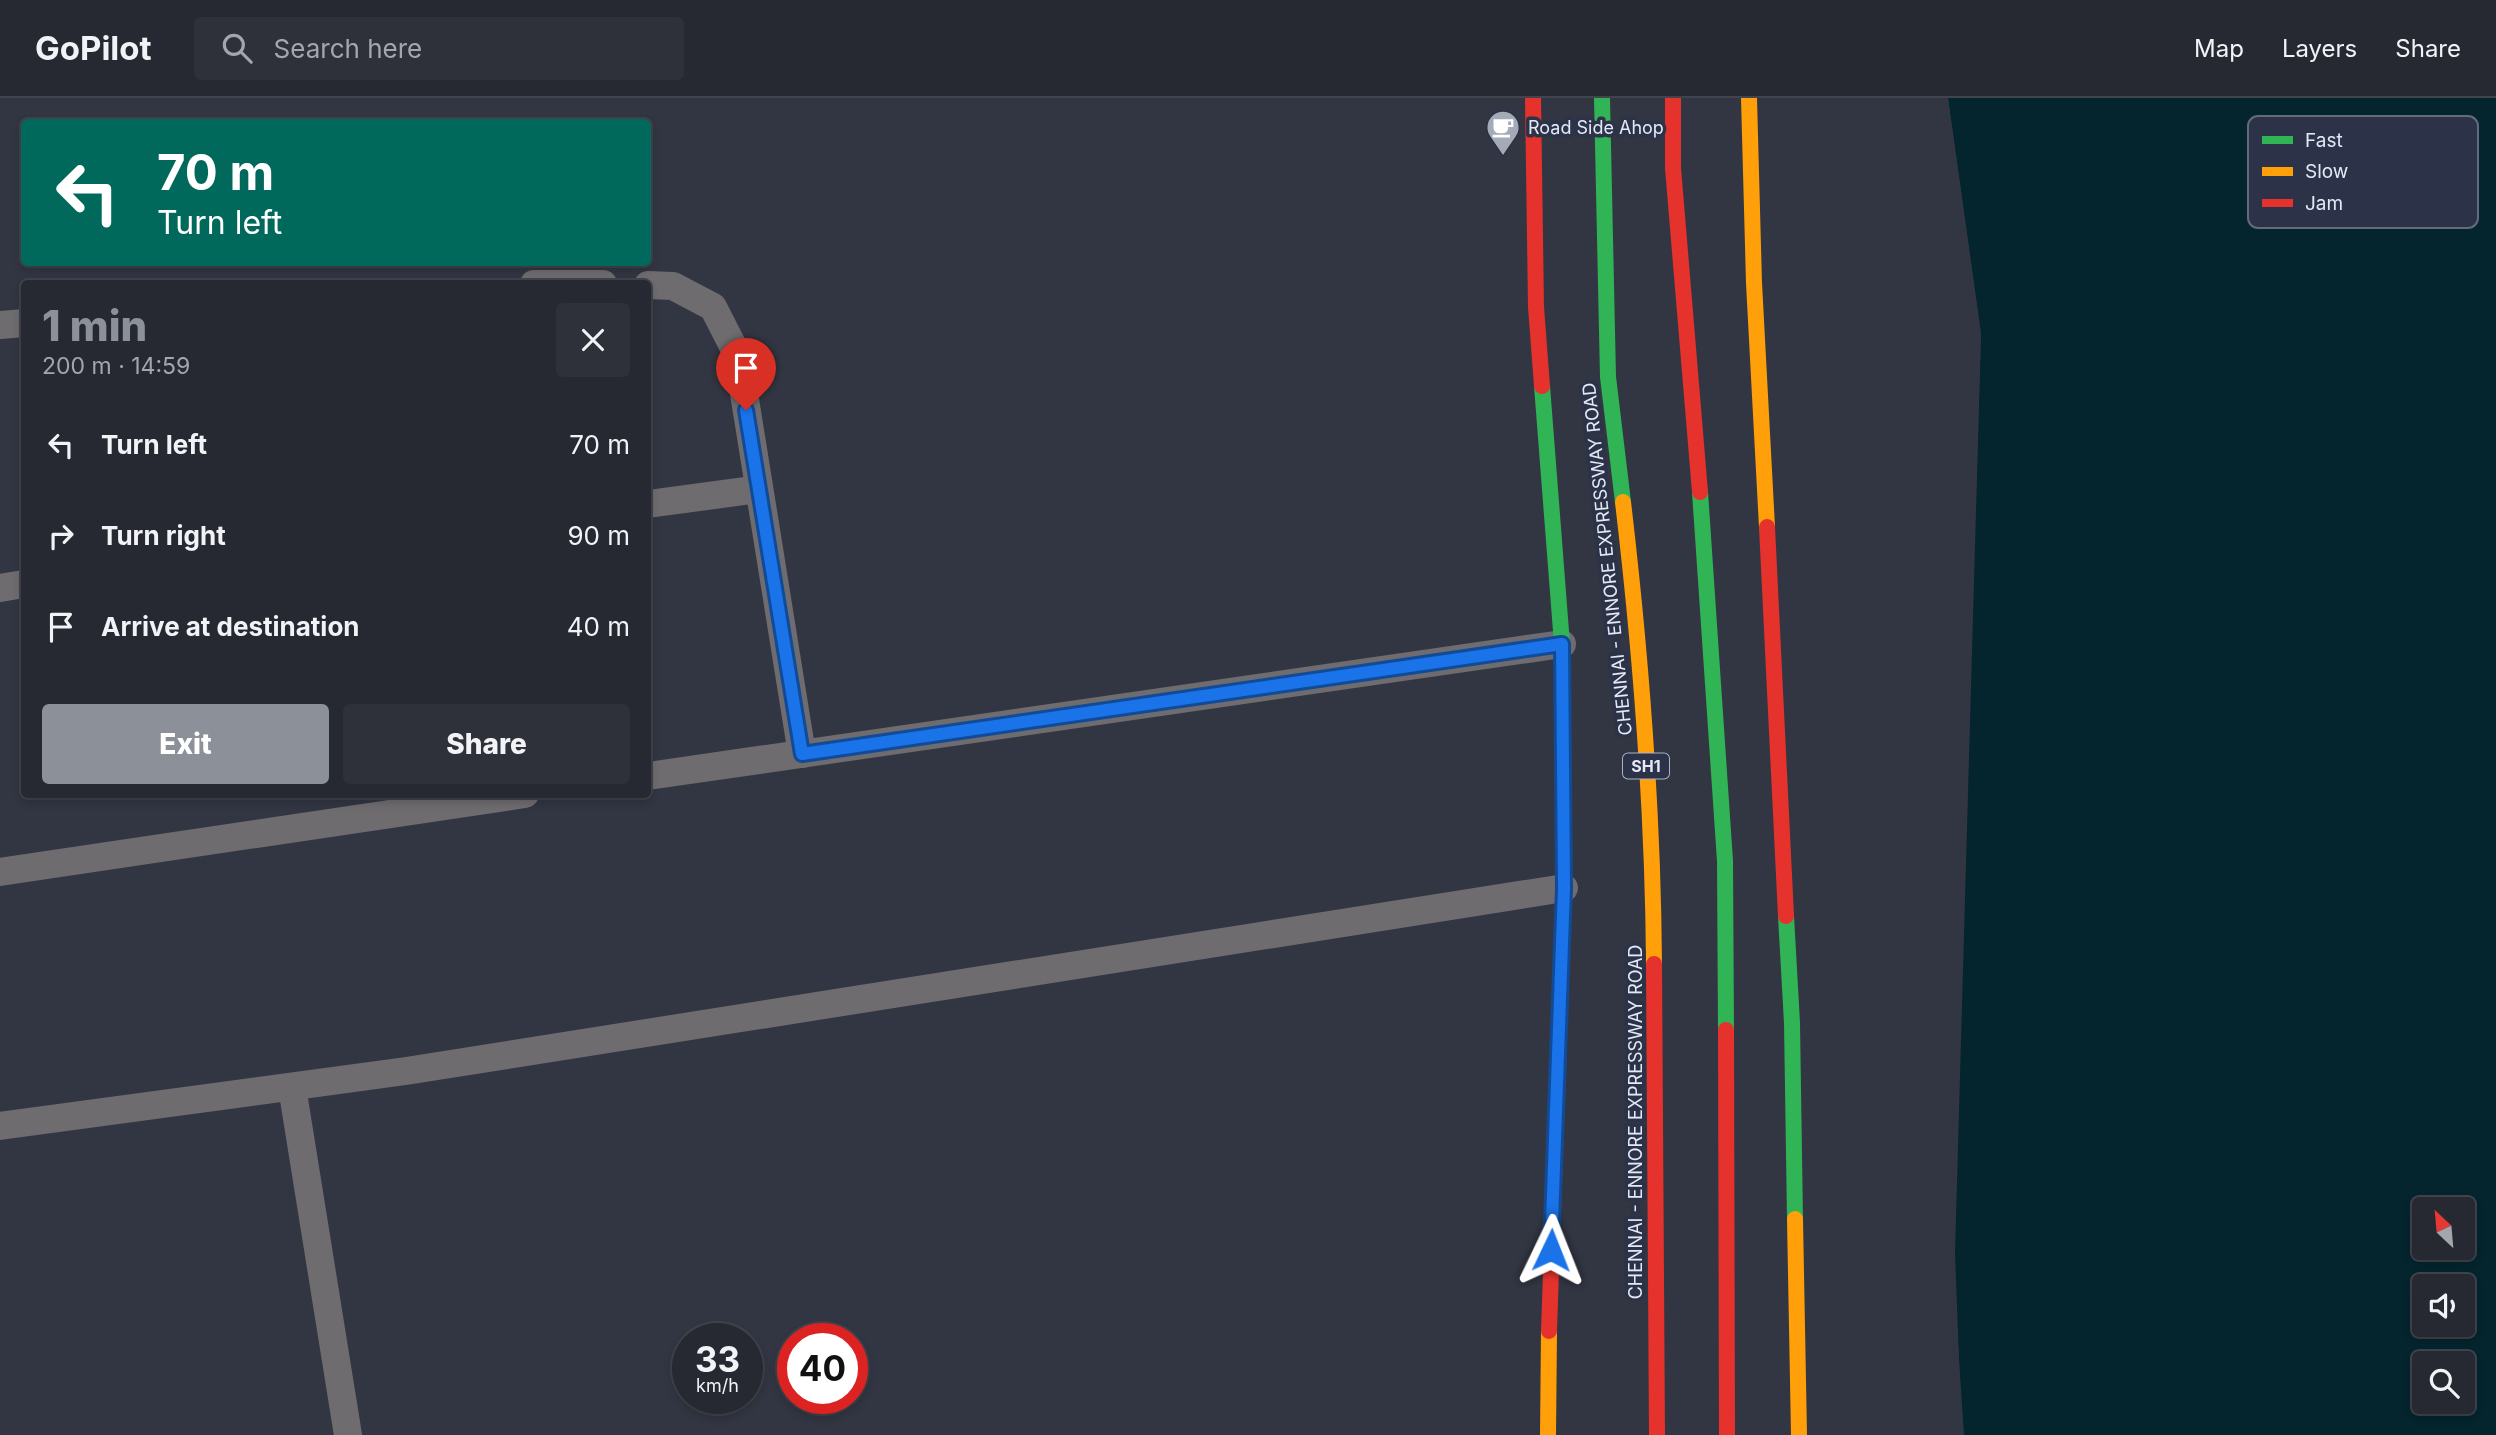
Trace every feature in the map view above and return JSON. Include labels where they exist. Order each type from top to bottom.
[{"type":"street","points":[[1533,98],[1536,307],[1562,644],[1564,888],[1549,1306],[1548,1435]]},
{"type":"street","name":"CHENNAI - ENNORE EXPRESSWAY ROAD","points":[[1602,98],[1608,377],[1638,633],[1653,875],[1657,1435]]},
{"type":"street","points":[[1674,98],[1673,168],[1692,372],[1725,862],[1727,1435]]},
{"type":"street","points":[[1749,98],[1754,283],[1792,1023],[1799,1435]]},
{"type":"lane","points":[[651,285],[673,286],[713,307],[738,356],[802,754]]},
{"type":"lane","points":[[0,325],[21,323]]},
{"type":"lane","points":[[651,504],[759,489]]},
{"type":"lane","points":[[0,588],[21,584]]},
{"type":"lane","points":[[651,776],[1562,644]]},
{"type":"lane","points":[[0,872],[498,798]]},
{"type":"lane","points":[[0,1126],[292,1087],[1564,888]]},
{"type":"lane","points":[[292,1087],[348,1435]]},
{"type":"water","points":[[1948,98],[2496,98],[2496,1435],[1964,1435],[1952,1253],[1981,334]]},
{"type":"pier","points":[[1945,98],[1948,98],[1981,334],[1955,1253],[1961,1412],[1958,1414],[1948,1253],[1978,334]]},
{"type":"traffic: fast","points":[[1602,98],[1608,377],[1623,502]]},
{"type":"traffic: fast","points":[[1542,386],[1562,644],[1563,769]]},
{"type":"traffic: fast","points":[[1700,492],[1725,861],[1726,1030]]},
{"type":"traffic: fast","points":[[1786,916],[1792,1023],[1795,1219]]},
{"type":"traffic: slow","points":[[1749,98],[1754,283],[1767,527]]},
{"type":"traffic: slow","points":[[1623,502],[1645,732],[1654,964]]},
{"type":"traffic: slow","points":[[1795,1219],[1799,1435]]},
{"type":"traffic: slow","points":[[1548,1435],[1549,1331]]},
{"type":"traffic: jam","points":[[1533,98],[1536,307],[1542,386]]},
{"type":"traffic: jam","points":[[1673,98],[1673,168],[1700,492]]},
{"type":"traffic: jam","points":[[1767,527],[1786,916]]},
{"type":"traffic: jam","points":[[1549,1331],[1564,888],[1563,769]]},
{"type":"traffic: jam","points":[[1654,964],[1657,1435]]},
{"type":"traffic: jam","points":[[1726,1030],[1727,1435]]},
{"type":"place","name":"Road Side Ahop","points":[[1503,157]]},
{"type":"route","points":[[746,410],[802,754],[1562,644],[1564,888],[1551,1250]]}]
